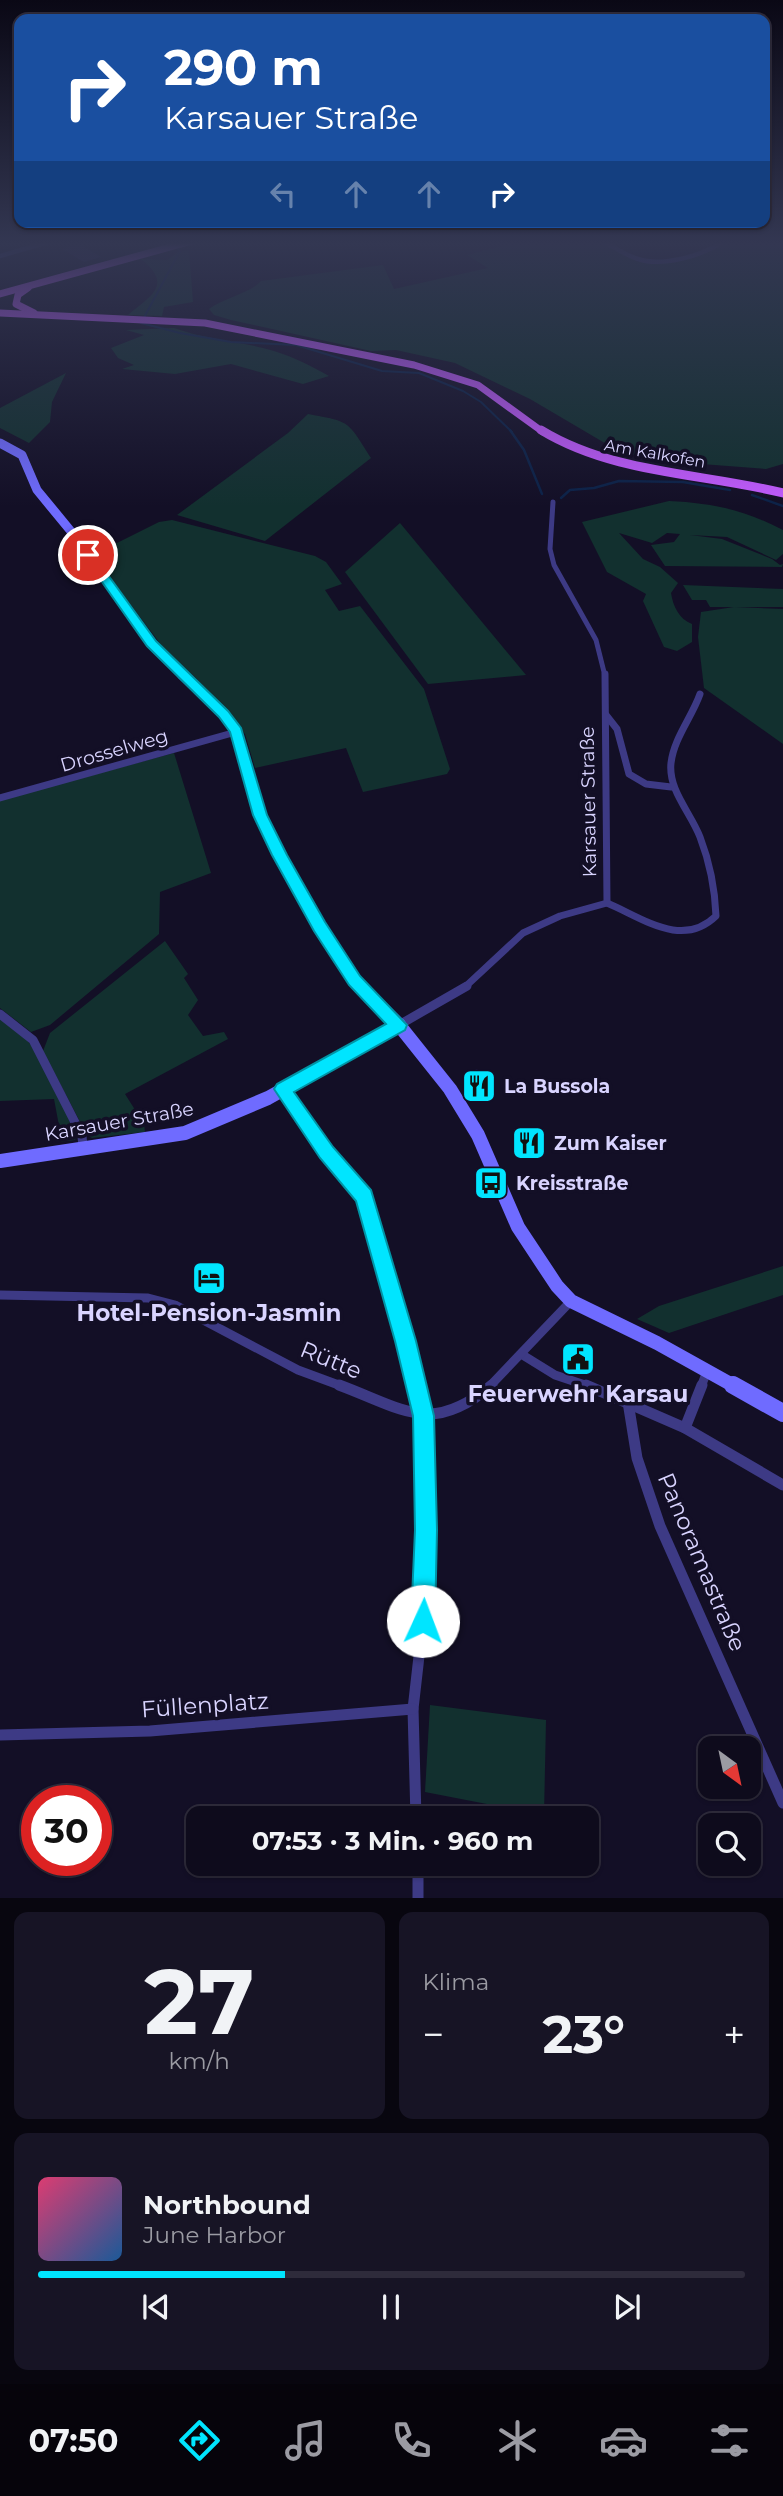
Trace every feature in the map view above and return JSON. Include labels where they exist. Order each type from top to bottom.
[{"type":"main road","name":"Am Kalkofen","points":[[245,330],[437,370],[478,385],[514,408],[543,432],[596,457],[644,468],[734,481],[783,493]]},
{"type":"street","points":[[0,443],[22,455],[37,490],[74,535],[151,644],[224,714],[236,732],[260,815],[308,906],[354,981],[399,1025],[450,1089],[478,1135],[518,1227],[557,1286],[572,1301],[783,1413]]},
{"type":"street","name":"Karsauer Straße","points":[[0,1161],[185,1133],[240,1112],[461,991],[523,933],[560,916],[603,906],[607,902],[606,679],[596,640],[554,565],[550,549],[553,502]]},
{"type":"street","points":[[607,902],[654,923],[686,932],[710,925],[716,916],[706,855],[690,812],[671,787],[671,760],[700,694]]},
{"type":"street","points":[[606,715],[617,729],[629,774],[646,784],[671,787]]},
{"type":"street","name":"Drosselweg","points":[[0,798],[236,732]]},
{"type":"street","points":[[0,1014],[33,1040],[82,1136],[83,1147]]},
{"type":"street","points":[[283,1089],[327,1152],[365,1196],[423,1416],[426,1530],[423,1621],[413,1709],[416,1806]]},
{"type":"street","name":"Rütte","points":[[0,1295],[148,1298],[162,1301],[175,1305],[298,1370],[423,1416]]},
{"type":"street","points":[[423,1416],[445,1413],[465,1405],[522,1354],[572,1301]]},
{"type":"street","points":[[522,1354],[555,1375],[628,1402],[685,1428],[783,1485]]},
{"type":"street","points":[[685,1428],[707,1371]]},
{"type":"street","name":"Panoramastraße","points":[[628,1402],[637,1458],[660,1526],[783,1803]]},
{"type":"street","name":"Füllenplatz","points":[[0,1735],[150,1731],[413,1709]]},
{"type":"street","points":[[418,1876],[418,1898]]},
{"type":"green space","points":[[126,330],[180,330],[249,345],[289,356],[329,376],[303,384],[231,364],[175,374],[122,369],[134,365],[118,358],[111,348],[144,335]]},
{"type":"green space","points":[[274,330],[783,330],[783,464],[766,469],[662,461],[620,452],[530,399],[455,363],[396,350],[371,351]]},
{"type":"green space","points":[[66,373],[52,402],[50,422],[29,443],[0,428],[0,408]]},
{"type":"green space","points":[[308,414],[341,421],[347,425],[371,458],[265,541],[177,515],[288,433]]},
{"type":"green space","points":[[669,501],[728,509],[755,517],[783,530],[783,554],[776,560],[727,537],[690,535],[722,539],[783,564],[782,567],[665,566],[651,545],[674,542],[680,534],[667,533],[652,543],[619,533],[643,559],[660,567],[678,583],[671,593],[672,598],[680,615],[692,624],[692,642],[677,651],[664,647],[643,601],[646,594],[607,572],[582,522]]},
{"type":"green space","points":[[172,520],[315,556],[326,562],[342,584],[325,590],[339,611],[360,606],[424,689],[450,769],[447,774],[363,792],[346,748],[255,768],[245,734],[196,678],[165,650],[93,555],[159,522]]},
{"type":"green space","points":[[400,523],[526,675],[428,684],[345,572]]},
{"type":"green space","points":[[683,585],[783,589],[783,607],[710,607],[706,600],[692,600]]},
{"type":"green space","points":[[734,607],[783,609],[783,744],[704,688],[698,637],[701,612]]},
{"type":"green space","points":[[174,753],[211,873],[160,892],[159,934],[50,1025],[31,1032],[0,1008],[0,800]]},
{"type":"green space","points":[[165,941],[188,974],[184,978],[198,1000],[188,1015],[203,1036],[224,1032],[228,1039],[125,1094],[144,1124],[145,1132],[92,1138],[87,1135],[43,1051],[50,1033]]},
{"type":"green space","points":[[0,1018],[25,1038],[38,1053],[78,1136],[75,1140],[59,1142],[60,1131],[54,1099],[0,1101]]},
{"type":"green space","points":[[783,1266],[783,1295],[669,1333],[637,1319],[659,1306]]},
{"type":"green space","points":[[430,1705],[546,1720],[544,1806],[497,1806],[425,1792]]},
{"type":"building","name":"La Bussola","points":[[477,1069],[494,1091],[475,1096],[463,1081],[470,1077],[467,1074]]},
{"type":"waterway","points":[[167,330],[231,342],[296,345],[382,371],[419,373],[463,391],[481,402],[510,430]]},
{"type":"waterway","points":[[510,430],[524,450],[542,494]]},
{"type":"waterway","points":[[561,498],[570,490],[594,488],[619,481],[683,482],[730,490]]},
{"type":"waterway","points":[[752,495],[783,506]]},
{"type":"place","name":"La Bussola","points":[[479,1086]]},
{"type":"place","name":"Zum Kaiser","points":[[529,1143]]},
{"type":"place","name":"Kreisstraße","points":[[491,1183]]},
{"type":"place","name":"Hotel-Pension-Jasmin","points":[[209,1278]]},
{"type":"place","name":"Feuerwehr Karsau","points":[[578,1359]]},
{"type":"route","points":[[88,555],[151,644],[224,714],[236,732],[260,815],[319,927],[354,981],[399,1025],[283,1089],[327,1152],[365,1196],[405,1341],[423,1416],[426,1530],[423,1621]]}]
